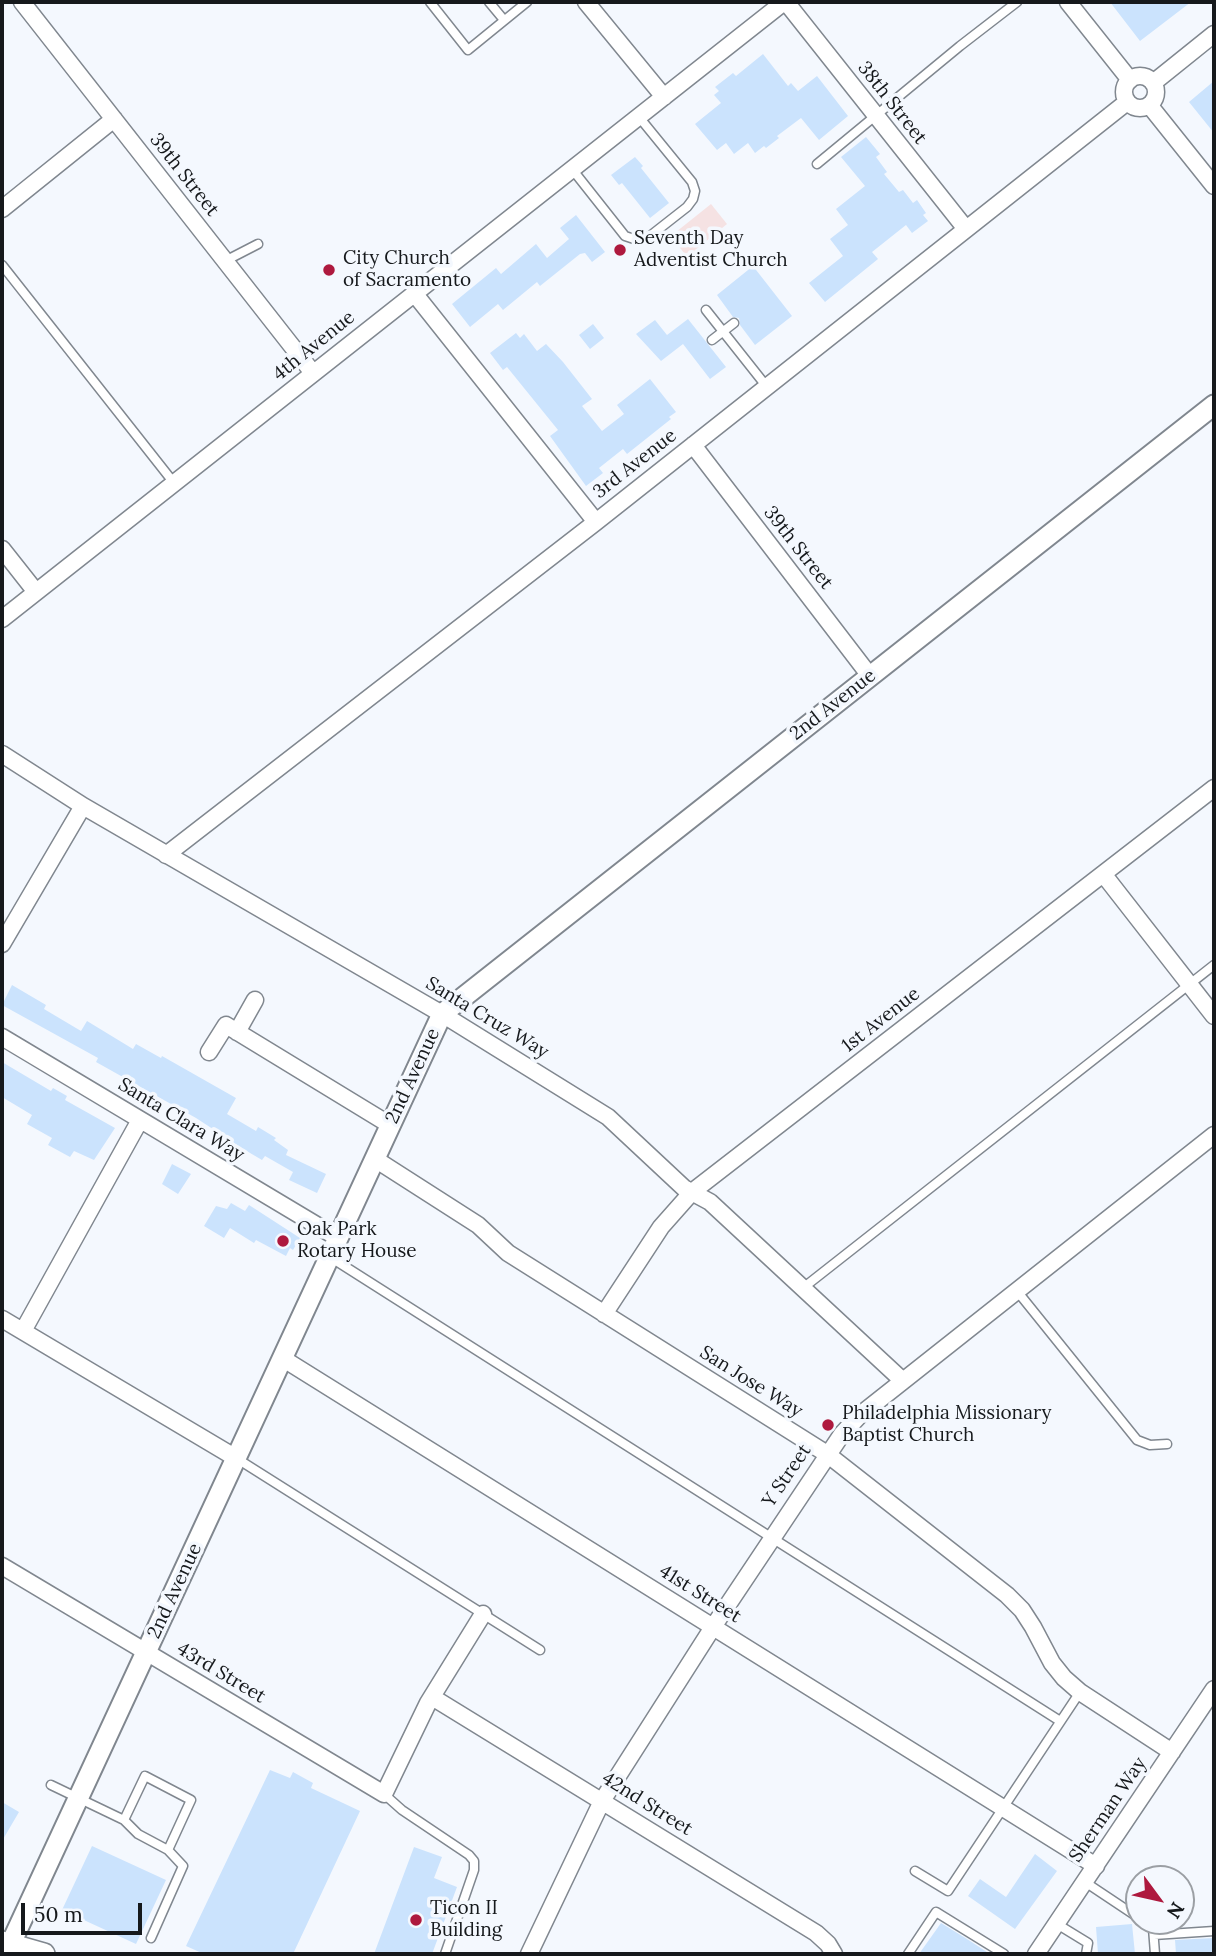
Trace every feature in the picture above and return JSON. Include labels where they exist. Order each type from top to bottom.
[{"type":"main road","points":[[7,1947],[44,1954]]},
{"type":"street","name":"39th Street","points":[[22,2],[313,373]]},
{"type":"street","points":[[586,2],[664,97]]},
{"type":"street","name":"4th Avenue","points":[[2,619],[785,2]]},
{"type":"street","name":"38th Street","points":[[785,2],[966,229]]},
{"type":"street","points":[[1068,2],[1130,80]]},
{"type":"street","points":[[1153,83],[1214,34]]},
{"type":"street","points":[[1142,76],[1153,83],[1156,96],[1150,106],[1140,109],[1130,106],[1124,92],[1130,80],[1142,76]]},
{"type":"street","name":"3rd Avenue","points":[[166,855],[596,522],[1127,102]]},
{"type":"street","points":[[1150,106],[1214,186]]},
{"type":"street","points":[[2,209],[114,119]]},
{"type":"street","points":[[414,293],[596,522]]},
{"type":"street","name":"2nd Avenue","points":[[7,1947],[78,1800],[442,1014],[1214,405]]},
{"type":"street","name":"39th Street","points":[[693,445],[870,676]]},
{"type":"street","points":[[2,549],[36,592]]},
{"type":"street","name":"Santa Cruz Way","points":[[2,754],[83,806],[442,1014],[608,1117],[684,1188],[710,1202],[903,1381]]},
{"type":"street","name":"1st Avenue","points":[[604,1314],[661,1227],[692,1192],[1214,788]]},
{"type":"street","points":[[2,944],[83,806]]},
{"type":"street","points":[[1104,875],[1214,1016]]},
{"type":"street","points":[[237,1032],[255,1000]]},
{"type":"street","points":[[209,1052],[226,1026],[390,1125]]},
{"type":"street","name":"Santa Clara Way","points":[[2,1037],[338,1238]]},
{"type":"street","points":[[23,1331],[140,1120]]},
{"type":"street","name":"Y Street","points":[[528,1954],[602,1801],[827,1454],[860,1415],[1214,1135]]},
{"type":"street","name":"San Jose Way","points":[[374,1159],[478,1226],[508,1252],[827,1454],[1022,1609],[1052,1663],[1080,1692],[1172,1752]]},
{"type":"street","points":[[2,1319],[236,1458]]},
{"type":"street","name":"41st Street","points":[[282,1357],[1096,1866]]},
{"type":"street","name":"43rd Street","points":[[2,1566],[384,1794]]},
{"type":"street","points":[[384,1794],[432,1697],[483,1614]]},
{"type":"street","name":"Sherman Way","points":[[1036,1954],[1214,1689]]},
{"type":"street","name":"42nd Street","points":[[432,1697],[816,1933],[834,1954]]},
{"type":"lane","points":[[430,2],[468,50],[527,2]]},
{"type":"lane","points":[[489,2],[504,20]]},
{"type":"lane","points":[[817,164],[1017,2]]},
{"type":"lane","points":[[572,169],[625,236],[637,240],[650,236],[691,203],[695,191],[692,182],[639,117]]},
{"type":"lane","points":[[225,261],[258,244]]},
{"type":"lane","points":[[2,265],[174,483]]},
{"type":"lane","points":[[706,310],[767,387]]},
{"type":"lane","points":[[712,341],[734,323]]},
{"type":"lane","points":[[803,1288],[1214,965]]},
{"type":"lane","points":[[329,1256],[1060,1721]]},
{"type":"lane","points":[[1017,1291],[1137,1440],[1150,1445],[1167,1444]]},
{"type":"lane","points":[[236,1458],[540,1650]]},
{"type":"lane","points":[[915,1871],[948,1891],[1080,1692]]},
{"type":"lane","points":[[124,1820],[145,1776],[191,1800],[168,1850]]},
{"type":"lane","points":[[51,1785],[124,1820],[138,1835],[168,1850],[183,1866],[151,1938]]},
{"type":"lane","points":[[384,1794],[474,1861],[474,1870],[446,1954]]},
{"type":"lane","points":[[1085,1882],[1125,1909]]},
{"type":"lane","points":[[908,1954],[936,1912],[1004,1954]]},
{"type":"lane","points":[[1057,1924],[1088,1943],[1086,1954]]},
{"type":"lane","points":[[1195,1932],[1214,1931]]},
{"type":"lane","points":[[1154,1935],[1155,1954]]},
{"type":"shaded area","points":[[711,204],[727,224],[687,257],[671,236]]},
{"type":"building","points":[[1110,2],[1191,2],[1140,41]]},
{"type":"building","points":[[763,54],[788,86],[791,83],[798,91],[817,76],[848,116],[819,140],[801,118],[766,148],[764,146],[755,153],[748,143],[734,154],[726,143],[717,150],[695,124],[721,103],[714,95],[719,91],[715,87],[733,73],[736,76]]},
{"type":"building","points":[[1214,81],[1214,133],[1189,102]]},
{"type":"building","points":[[866,137],[880,154],[876,157],[887,172],[884,174],[899,192],[903,190],[913,203],[917,200],[928,221],[912,233],[906,225],[872,252],[878,259],[825,302],[809,283],[843,256],[830,239],[848,225],[836,209],[865,186],[841,157]]},
{"type":"building","points":[[635,157],[669,203],[650,218],[622,183],[619,185],[611,175]]},
{"type":"building","points":[[576,215],[605,252],[592,262],[585,253],[580,254],[540,286],[537,282],[503,310],[498,304],[470,327],[452,304],[496,268],[501,274],[536,244],[547,258],[569,239],[560,228]]},
{"type":"building","points":[[753,266],[792,316],[755,345],[740,325],[739,318],[733,317],[717,295]]},
{"type":"building","points":[[688,319],[726,367],[710,379],[683,344],[661,361],[636,334],[655,320],[667,335]]},
{"type":"building","points":[[593,324],[604,338],[590,349],[579,335]]},
{"type":"building","points":[[516,333],[520,338],[524,334],[537,351],[546,344],[563,362],[592,399],[582,406],[602,431],[624,414],[617,405],[650,379],[676,412],[627,454],[623,449],[599,468],[603,473],[586,486],[550,436],[558,430],[507,367],[503,370],[490,353]]},
{"type":"building","points":[[12,985],[46,1005],[44,1009],[81,1031],[87,1021],[133,1049],[136,1044],[161,1058],[162,1056],[236,1098],[227,1114],[256,1131],[258,1127],[276,1138],[274,1140],[288,1150],[286,1155],[326,1174],[317,1193],[289,1180],[293,1172],[265,1156],[262,1160],[196,1118],[96,1062],[98,1058],[2,1005]]},
{"type":"building","points":[[2,1062],[51,1091],[53,1088],[67,1096],[65,1100],[115,1128],[94,1160],[74,1151],[70,1157],[48,1145],[52,1138],[27,1124],[32,1115],[2,1097]]},
{"type":"building","points":[[172,1164],[191,1174],[178,1194],[162,1184]]},
{"type":"building","points":[[231,1203],[245,1211],[249,1205],[300,1238],[293,1250],[290,1248],[286,1256],[256,1240],[254,1243],[230,1228],[224,1238],[204,1226],[216,1206],[227,1209]]},
{"type":"building","points":[[270,1770],[290,1778],[293,1772],[313,1783],[311,1788],[360,1811],[293,1954],[204,1954],[186,1946]]},
{"type":"building","points":[[2,1802],[19,1812],[2,1841]]},
{"type":"building","points":[[92,1846],[166,1880],[136,1944],[62,1910]]},
{"type":"building","name":"Ticon II Building","points":[[414,1847],[442,1857],[434,1878],[457,1887],[432,1954],[374,1954]]},
{"type":"building","points":[[1035,1854],[1057,1871],[1015,1929],[968,1896],[980,1879],[1006,1897]]},
{"type":"building","points":[[941,1923],[967,1939],[990,1954],[919,1954]]},
{"type":"building","points":[[1125,1925],[1125,1935],[1133,1935],[1135,1954],[1098,1954],[1096,1927]]},
{"type":"building","points":[[1214,1938],[1214,1954],[1176,1954],[1175,1940]]},
{"type":"place","name":"Seventh Day Adventist Church","points":[[620,250]]},
{"type":"place","name":"City Church of Sacramento","points":[[329,270]]},
{"type":"place","name":"Oak Park Rotary House","points":[[283,1241]]},
{"type":"place","name":"Philadelphia Missionary Baptist Church","points":[[828,1425]]},
{"type":"place","name":"Ticon II Building","points":[[416,1920]]}]
